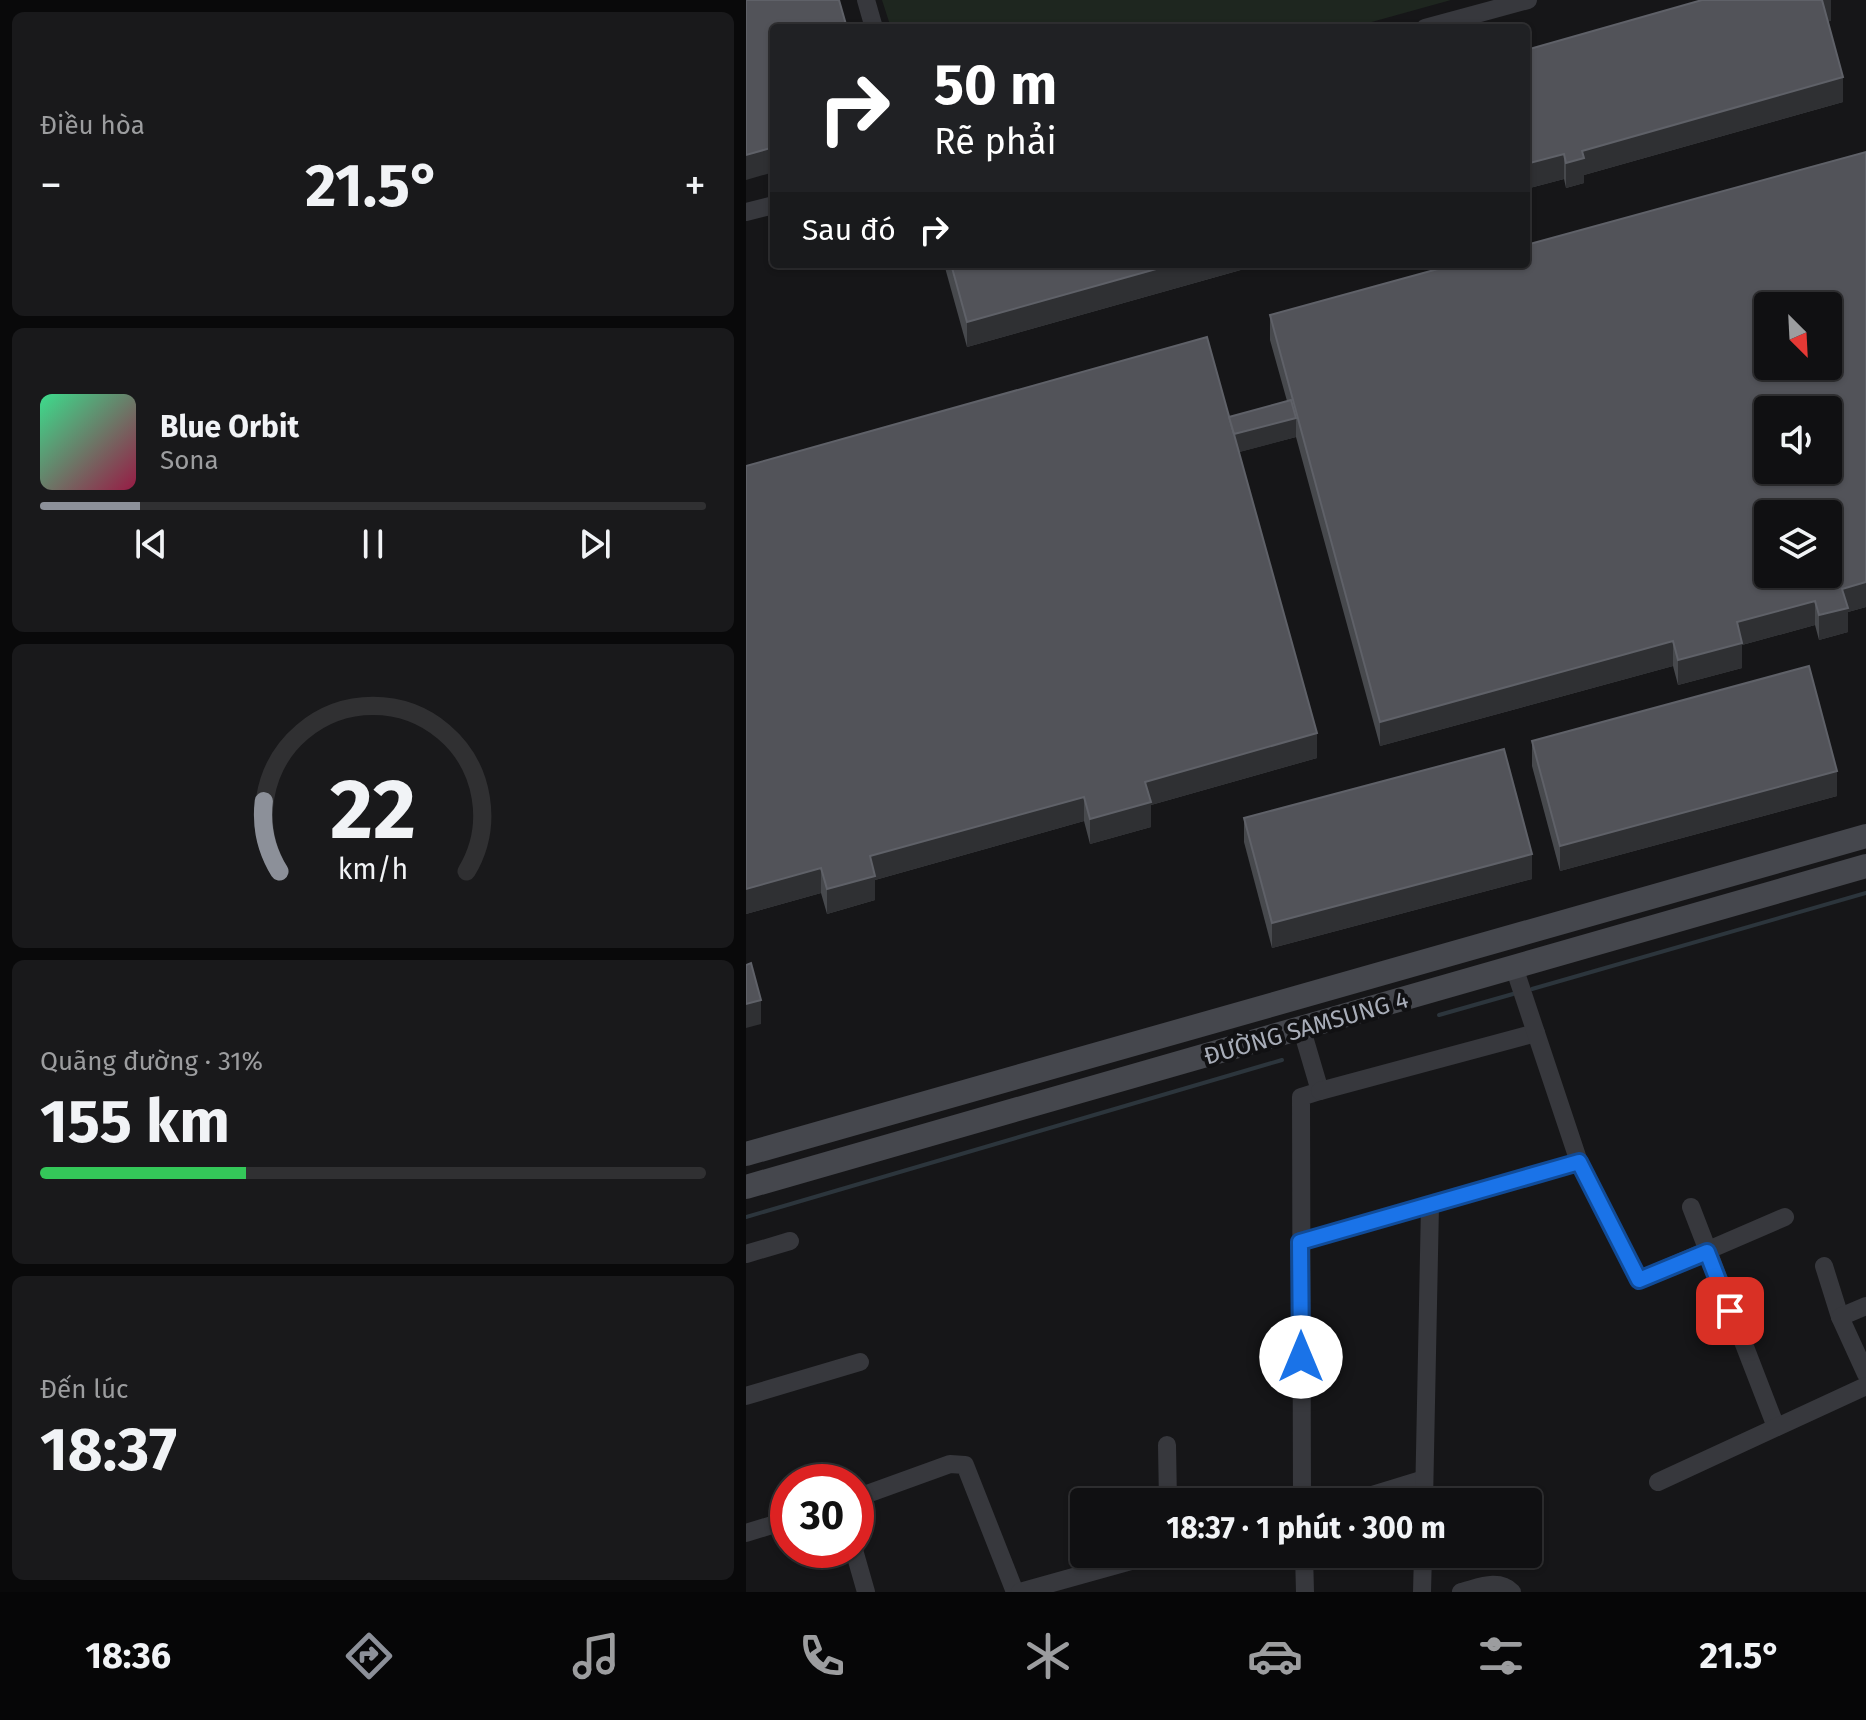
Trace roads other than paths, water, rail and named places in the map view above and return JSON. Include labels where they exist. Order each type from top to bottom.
[{"type":"main road","name":"ĐƯỜNG SAMSUNG 4","points":[[746,1154],[1866,836]]},
{"type":"main road","name":"ĐƯỜNG SAMSUNG 4","points":[[746,1187],[1866,866]]},
{"type":"main road","points":[[1292,999],[1302,1030]]},
{"type":"main road","points":[[1175,1032],[1184,1063]]},
{"type":"street","points":[[866,0],[873,24]]},
{"type":"street","points":[[1440,24],[1528,0]]},
{"type":"street","points":[[746,212],[770,206]]},
{"type":"street","points":[[1514,967],[1579,1162],[1639,1280],[1785,1217]]},
{"type":"street","points":[[1302,1030],[1320,1091]]},
{"type":"street","points":[[1302,1488],[1301,1097],[1536,1033]]},
{"type":"street","points":[[1300,1242],[1579,1162]]},
{"type":"street","points":[[1424,1488],[1430,1205]]},
{"type":"street","points":[[1691,1207],[1776,1427]]},
{"type":"street","points":[[746,1254],[790,1241]]},
{"type":"street","points":[[1824,1266],[1840,1317],[1866,1374]]},
{"type":"street","points":[[1840,1317],[1866,1306]]},
{"type":"street","points":[[746,1396],[860,1362]]},
{"type":"street","points":[[1658,1482],[1866,1386]]},
{"type":"street","points":[[1167,1445],[1168,1488]]},
{"type":"street","points":[[874,1491],[950,1464],[965,1465],[1017,1592],[1105,1568]]},
{"type":"street","points":[[1395,1488],[1424,1479]]},
{"type":"street","points":[[746,1533],[770,1526]]},
{"type":"street","points":[[859,1568],[866,1592]]},
{"type":"street","points":[[1304,1568],[1305,1592]]},
{"type":"street","points":[[1422,1592],[1423,1568]]},
{"type":"street","points":[[1461,1592],[1496,1583],[1512,1592]]},
{"type":"waterway","points":[[1532,989],[1866,893]]},
{"type":"waterway","points":[[1439,1015],[1513,994]]},
{"type":"waterway","points":[[746,1217],[1282,1060]]}]
